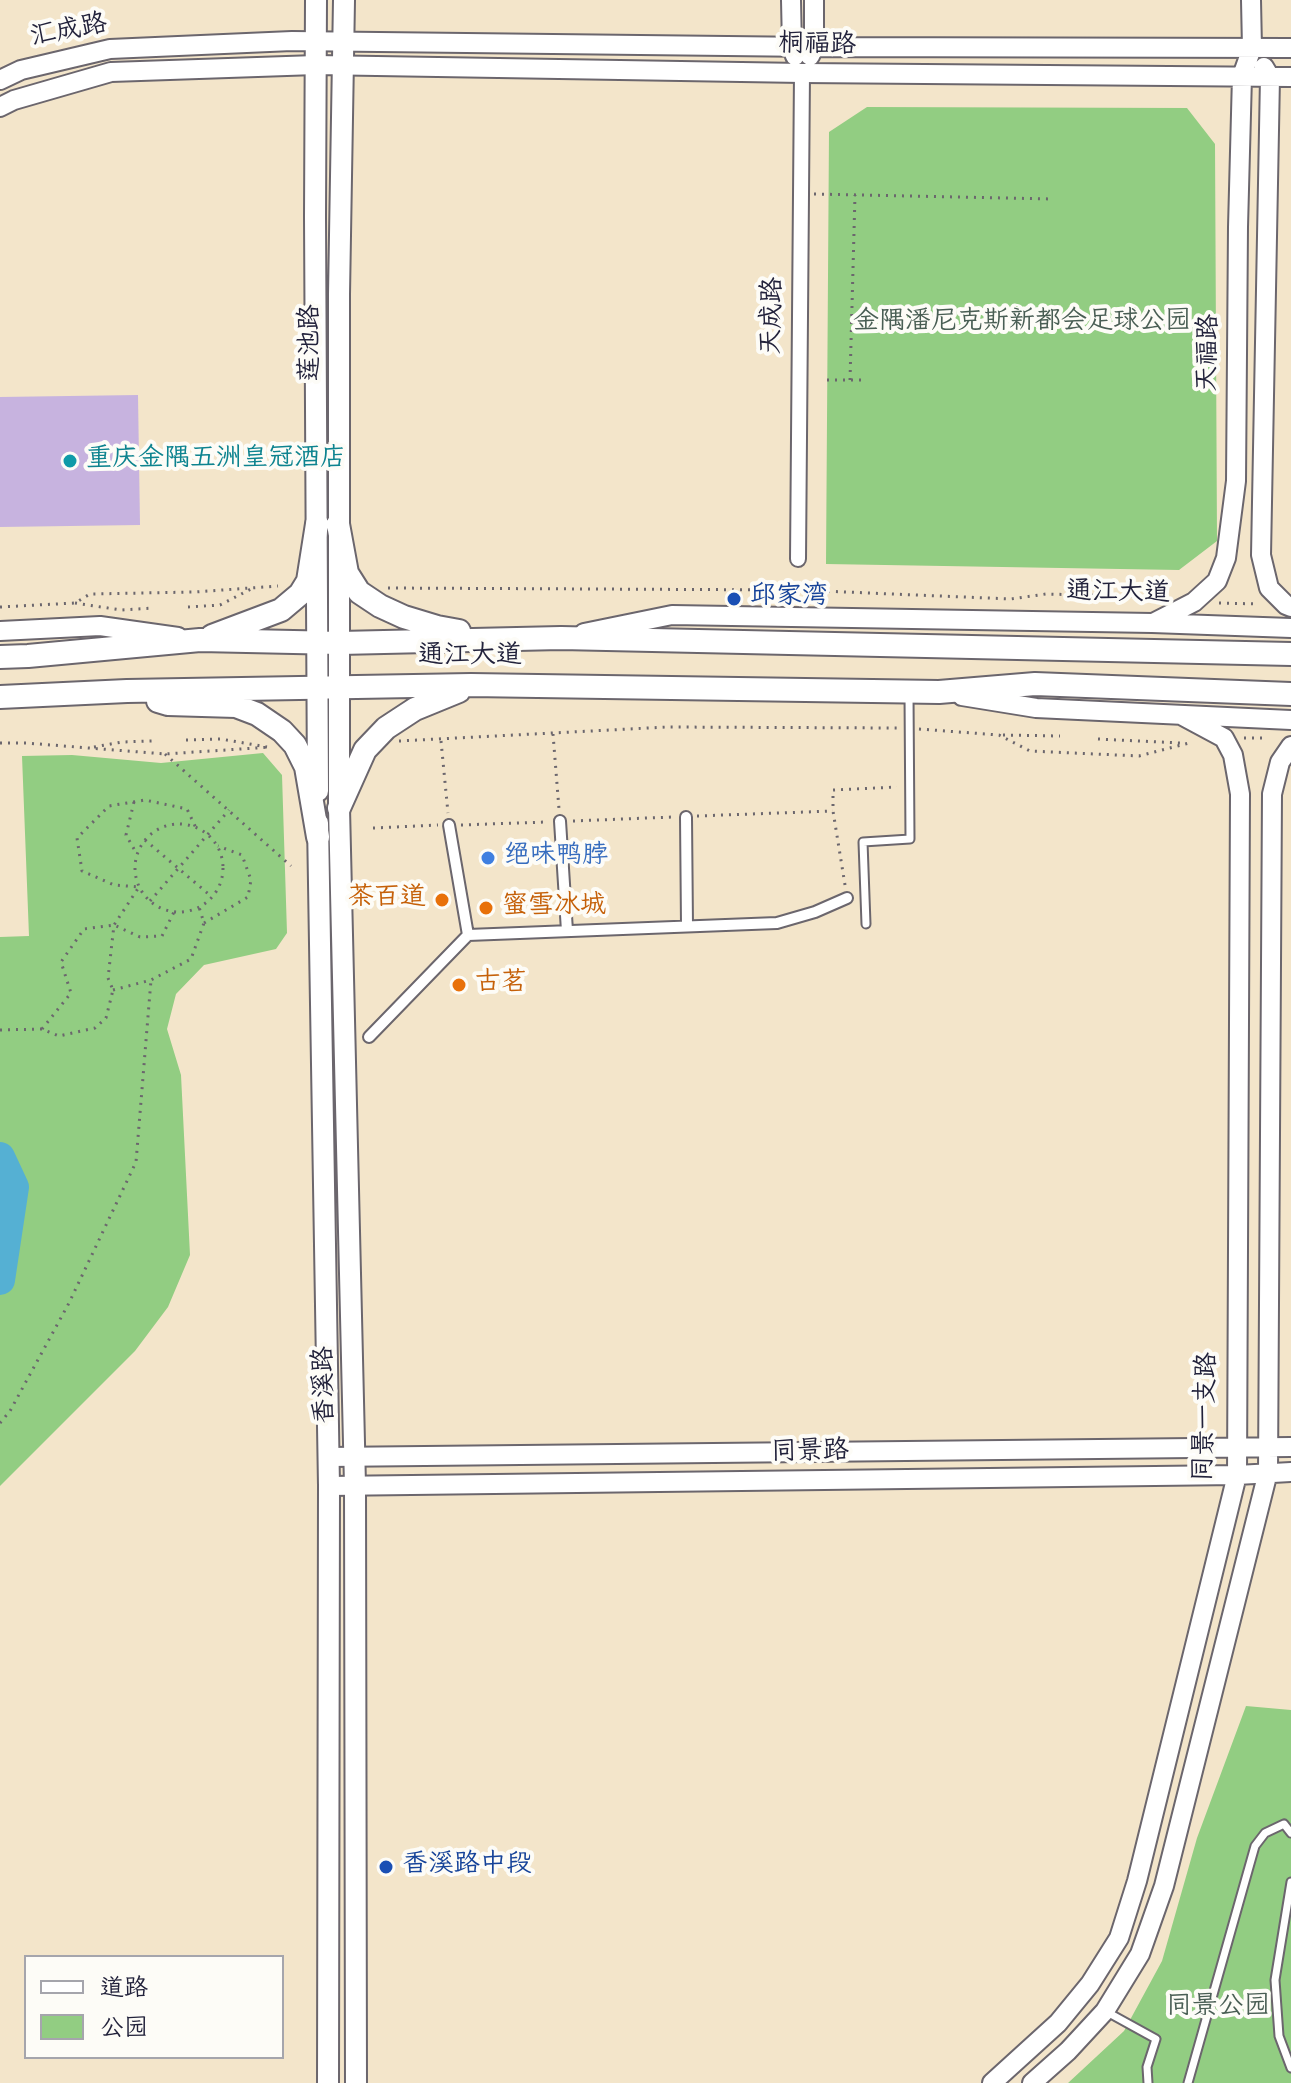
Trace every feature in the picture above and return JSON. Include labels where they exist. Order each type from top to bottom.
[{"type":"main road","name":"莲池路","points":[[316,0],[327,524],[340,643],[340,687]]},
{"type":"main road","name":"莲池路","points":[[316,687],[316,643],[327,524],[344,0]]},
{"type":"main road","points":[[327,524],[347,573],[359,592],[380,606],[437,627],[500,639]]},
{"type":"main road","points":[[200,640],[281,610],[300,594],[308,581],[327,524]]},
{"type":"main road","name":"通江大道","points":[[0,657],[200,640],[340,643],[561,638],[1291,654]]},
{"type":"main road","name":"通江大道","points":[[0,697],[127,691],[471,685],[939,692],[1035,684],[1291,694]]},
{"type":"main road","points":[[339,808],[365,750],[386,728],[415,709],[471,685]]},
{"type":"main road","name":"香溪路","points":[[316,687],[329,1486],[328,2083]]},
{"type":"main road","name":"香溪路","points":[[340,687],[339,808],[355,1457],[356,2083]]},
{"type":"main road","points":[[127,691],[168,704],[236,706],[257,714],[276,739],[295,745],[306,767],[318,837]]},
{"type":"main road","points":[[317,2083],[328,1986]]},
{"type":"street","name":"天成路","points":[[791,0],[792,47],[802,73],[798,559]]},
{"type":"street","name":"天成路","points":[[802,73],[814,47],[814,0]]},
{"type":"street","name":"天福路","points":[[1152,623],[1194,602],[1217,581],[1226,558],[1236,481],[1242,76],[1252,48],[1251,0]]},
{"type":"street","name":"汇成路","points":[[0,80],[21,70],[110,49],[344,42]]},
{"type":"street","name":"桐福路","points":[[344,42],[1291,48]]},
{"type":"street","points":[[1252,48],[1270,77]]},
{"type":"street","name":"汇成路","points":[[0,107],[14,100],[111,72],[342,65]]},
{"type":"street","name":"桐福路","points":[[342,65],[1291,77]]},
{"type":"street","name":"天福路","points":[[1270,77],[1261,555],[1269,588],[1288,606]]},
{"type":"street","name":"通江大道","points":[[561,638],[672,615],[1291,628]]},
{"type":"street","name":"通江大道","points":[[0,631],[100,626],[200,640]]},
{"type":"street","name":"通江大道","points":[[939,692],[1036,708],[1291,720]]},
{"type":"street","points":[[1183,716],[1224,738]]},
{"type":"street","name":"同景一支路","points":[[992,2083],[1058,2023],[1090,1984],[1119,1938],[1137,1881],[1237,1475],[1240,794],[1233,755],[1224,738]]},
{"type":"street","points":[[1032,2083],[1068,2051],[1105,2011],[1140,1954],[1164,1886],[1268,1472],[1272,794],[1280,762],[1291,746]]},
{"type":"street","points":[[686,817],[687,926]]},
{"type":"street","points":[[560,821],[567,931]]},
{"type":"street","points":[[449,825],[468,935]]},
{"type":"street","points":[[369,1037],[468,935],[777,923],[815,912],[847,898]]},
{"type":"street","points":[[328,1457],[1291,1447]]},
{"type":"street","name":"同景路","points":[[329,1486],[1291,1472]]},
{"type":"lane","points":[[866,924],[863,842],[910,839],[909,691]]},
{"type":"lane","points":[[1188,2083],[1255,1846],[1265,1833],[1284,1824],[1291,1833]]},
{"type":"lane","points":[[1291,1882],[1275,1980],[1279,2036],[1291,2068]]},
{"type":"lane","points":[[1105,2011],[1156,2039],[1147,2067],[1148,2083]]},
{"type":"path","points":[[802,194],[1052,199]]},
{"type":"path","points":[[850,380],[855,195]]},
{"type":"path","points":[[827,380],[862,380]]},
{"type":"path","points":[[75,603],[90,594],[195,592],[288,585],[300,594]]},
{"type":"path","points":[[359,592],[397,587],[798,590],[1011,599],[1046,594],[1158,597],[1176,603],[1288,606]]},
{"type":"path","points":[[188,607],[220,605],[254,588]]},
{"type":"path","points":[[0,607],[75,603],[121,610],[154,608]]},
{"type":"path","points":[[386,728],[401,742],[667,727],[909,729],[1060,736]]},
{"type":"path","points":[[553,734],[560,821]]},
{"type":"path","points":[[999,735],[1030,751],[1139,756],[1184,743],[1224,738],[1264,738]]},
{"type":"path","points":[[186,740],[276,739]]},
{"type":"path","points":[[0,743],[165,754],[276,739]]},
{"type":"path","points":[[1098,739],[1184,743]]},
{"type":"path","points":[[441,740],[449,825]]},
{"type":"path","points":[[86,748],[152,741]]},
{"type":"path","points":[[165,754],[291,866]]},
{"type":"path","points":[[847,898],[833,811],[833,790],[909,787]]},
{"type":"path","points":[[139,887],[114,885],[82,871],[77,838],[109,806],[145,800],[187,809],[196,828]]},
{"type":"path","points":[[134,802],[126,835],[137,855]]},
{"type":"path","points":[[150,901],[229,810]]},
{"type":"path","points":[[373,828],[833,811]]},
{"type":"path","points":[[182,824],[207,835],[216,846],[223,872],[212,897],[199,907],[174,912],[161,909],[150,901],[139,887],[136,876],[137,855],[145,840],[168,825],[182,824]]},
{"type":"path","points":[[145,840],[212,897]]},
{"type":"path","points":[[204,923],[248,897],[251,880],[242,855],[216,846]]},
{"type":"path","points":[[0,1030],[42,1029],[59,1036],[95,1028],[106,1018],[113,990],[108,978],[114,925],[139,887]]},
{"type":"path","points":[[113,990],[151,980],[191,959],[204,923],[199,907]]},
{"type":"path","points":[[42,1029],[71,993],[61,962],[84,929],[114,925],[140,937],[162,936],[174,912]]},
{"type":"path","points":[[0,1423],[10,1411],[69,1303],[136,1162],[151,980]]},
{"type":"green space","name":"金隅潘尼克斯新都会足球公园","points":[[867,107],[1187,108],[1215,144],[1217,541],[1179,570],[826,564],[829,132]]},
{"type":"green space","points":[[263,753],[282,775],[287,933],[276,949],[204,965],[176,994],[167,1029],[181,1075],[190,1255],[168,1307],[135,1351],[0,1486],[0,937],[29,936],[22,756],[72,755],[161,763]]},
{"type":"green space","name":"同景公园","points":[[1246,1706],[1291,1710],[1291,2083],[1068,2083],[1124,2031],[1162,1961],[1197,1838]]},
{"type":"building","name":"重庆金隅五洲皇冠酒店","points":[[138,395],[140,525],[0,527],[0,397]]},
{"type":"waterway","points":[[0,1157],[14,1187],[0,1280]]},
{"type":"place","name":"重庆金隅五洲皇冠酒店","points":[[70,461]]},
{"type":"place","name":"邱家湾","points":[[734,599]]},
{"type":"place","name":"绝味鸭脖","points":[[488,858]]},
{"type":"place","name":"茶百道","points":[[442,900]]},
{"type":"place","name":"蜜雪冰城","points":[[486,908]]},
{"type":"place","name":"古茗","points":[[459,985]]},
{"type":"place","name":"香溪路中段","points":[[386,1867]]}]
